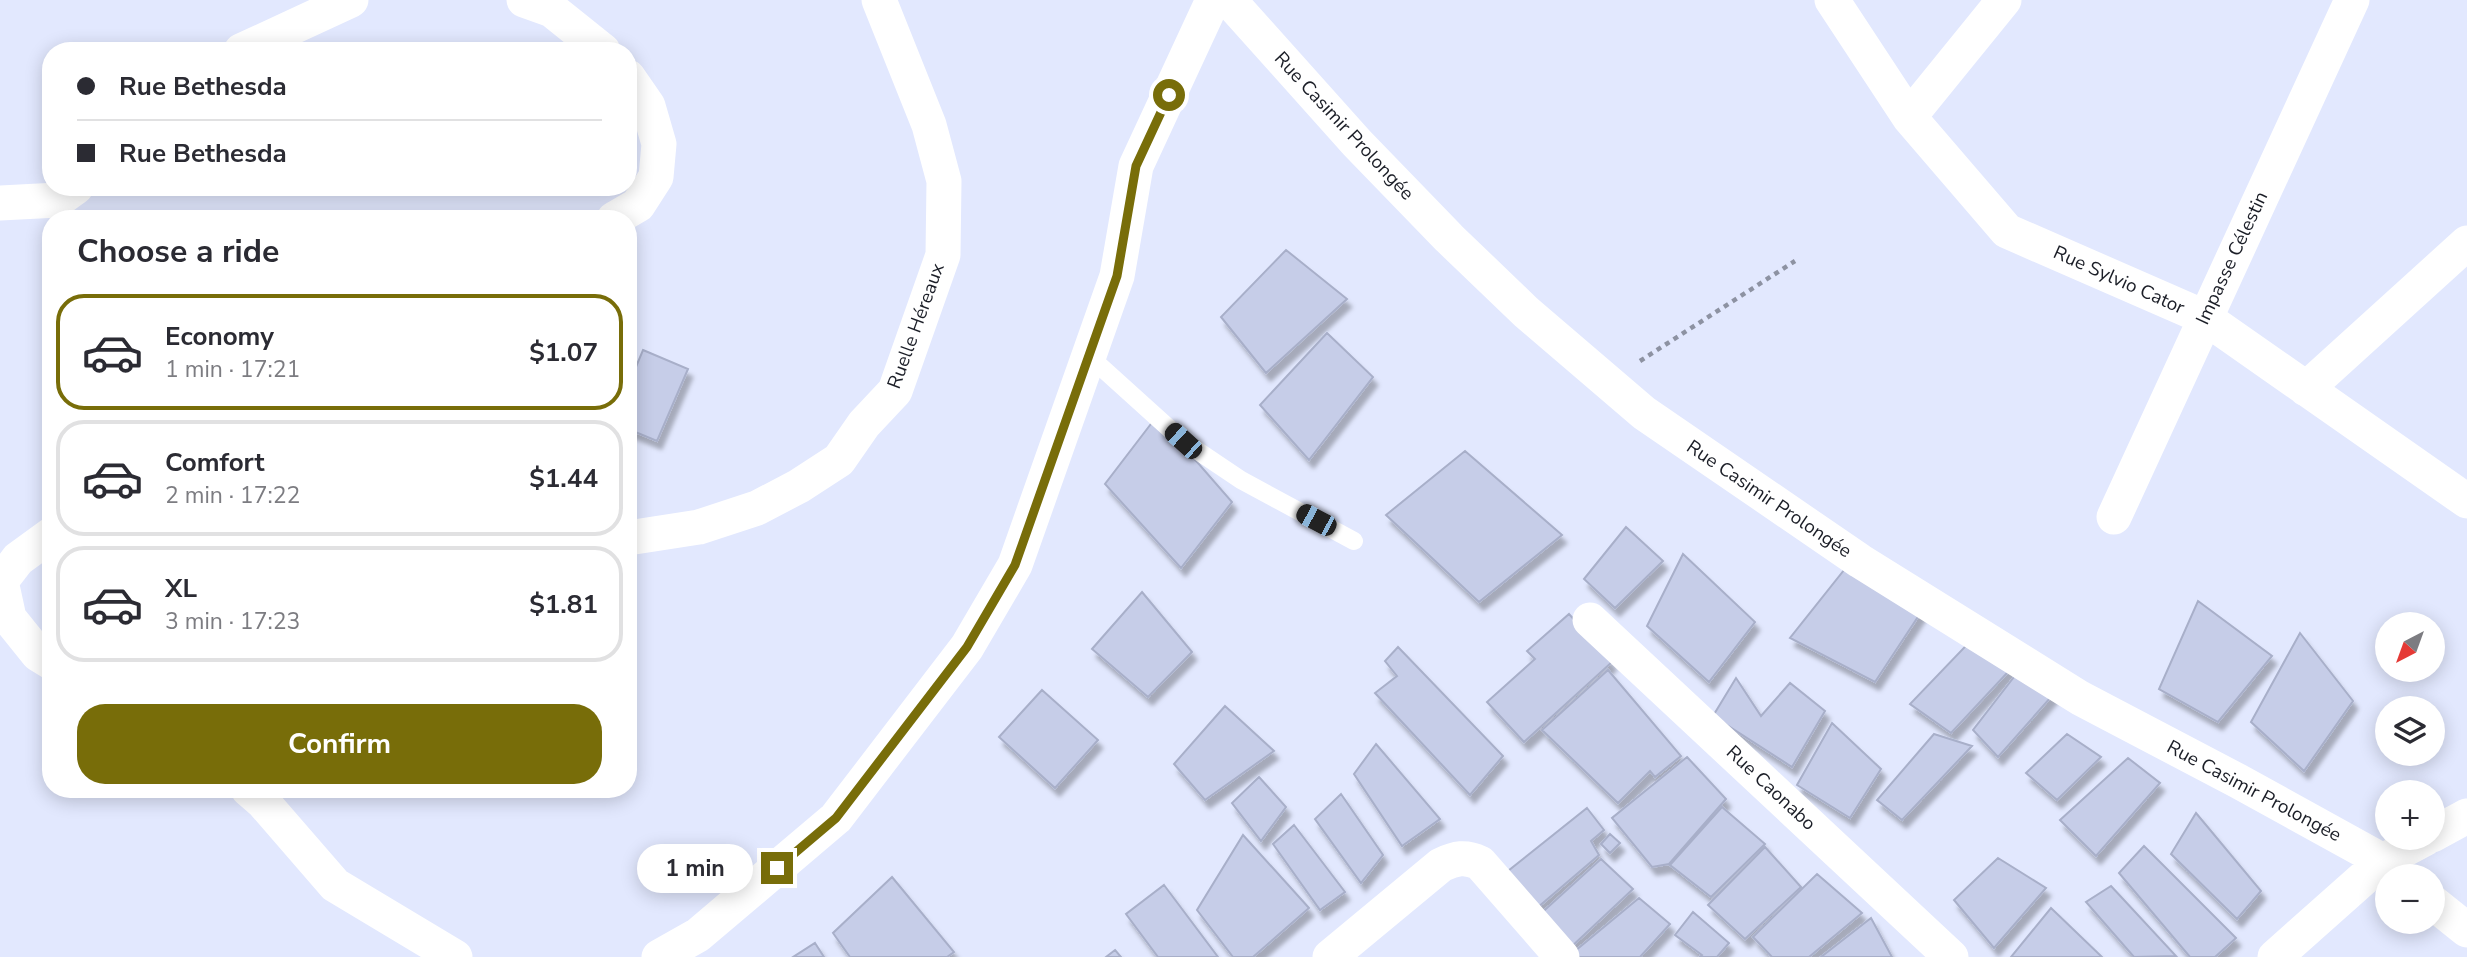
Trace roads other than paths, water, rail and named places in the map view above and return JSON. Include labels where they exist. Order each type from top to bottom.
[{"type":"street","points":[[261,42],[351,0]]},
{"type":"street","points":[[524,0],[552,10],[592,42]]},
{"type":"street","name":"Ruelle Héreaux","points":[[637,537],[699,527],[757,509],[789,491],[839,460],[864,424],[895,391],[943,255],[944,181],[929,125],[879,0]]},
{"type":"street","points":[[659,957],[698,935],[836,818],[967,647],[1015,565],[1117,276],[1136,166],[1213,0]]},
{"type":"street","name":"Rue Casimir Prolongée","points":[[1229,0],[1357,143],[1449,239],[1526,312],[1644,413],[1860,561],[2080,698],[2383,864]]},
{"type":"street","name":"Rue Sylvio Cator","points":[[1832,0],[1909,117],[2007,232],[2204,317],[2467,501]]},
{"type":"street","points":[[1909,117],[2004,0]]},
{"type":"street","name":"Impasse Célestin","points":[[2114,517],[2352,0]]},
{"type":"street","points":[[629,210],[638,205],[656,177],[659,144],[648,106],[637,90]]},
{"type":"street","points":[[0,203],[58,201],[64,196]]},
{"type":"street","points":[[2306,389],[2467,243]]},
{"type":"street","points":[[42,542],[18,559],[1,581],[9,618],[42,656]]},
{"type":"street","name":"Rue Caonabo","points":[[1590,620],[1951,957]]},
{"type":"street","points":[[258,798],[335,885],[455,957]]},
{"type":"street","points":[[2445,828],[2467,816]]},
{"type":"street","points":[[2397,864],[2413,850]]},
{"type":"street","points":[[1330,957],[1441,865],[1454,859],[1468,858],[1480,863],[1562,957]]},
{"type":"street","points":[[2275,957],[2375,882]]},
{"type":"street","points":[[2445,912],[2467,930]]},
{"type":"lane","points":[[1090,357],[1183,441],[1241,480],[1354,541]]}]
